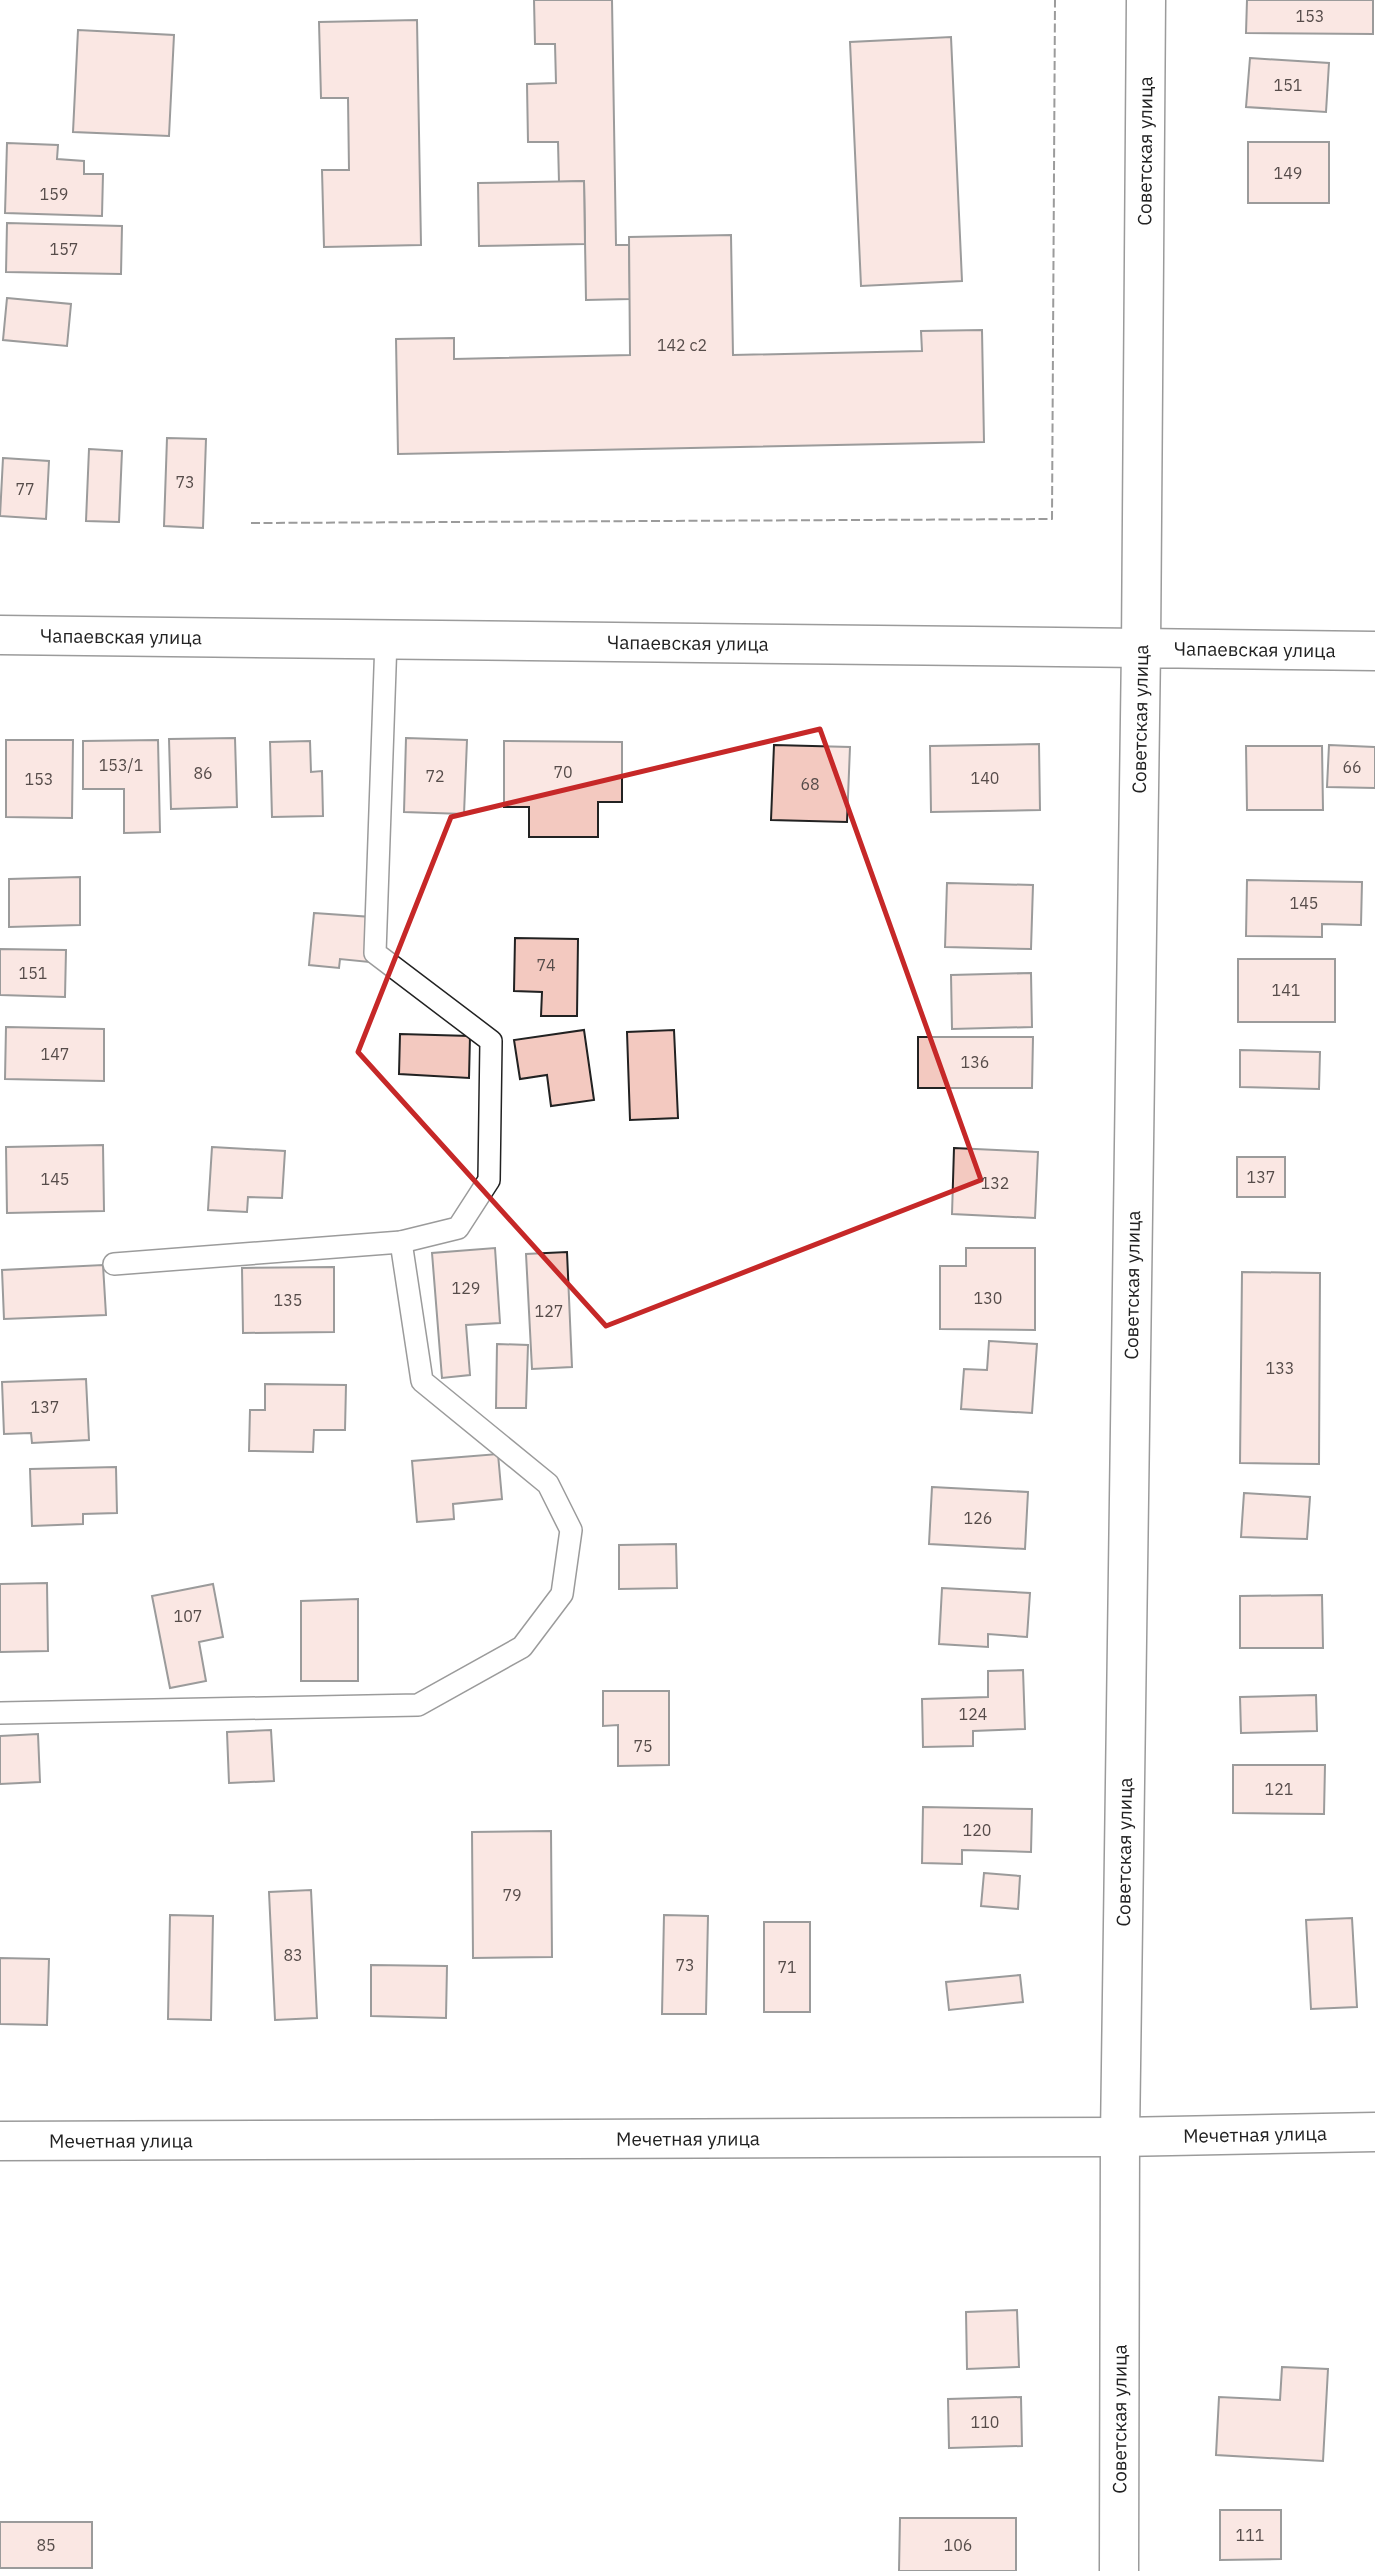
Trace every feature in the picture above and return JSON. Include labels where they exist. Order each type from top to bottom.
[{"type":"street","name":"Советская улица","points":[[1119,2571],[1120,2137],[1141,648],[1146,0]]},
{"type":"street","name":"Чапаевская улица","points":[[0,635],[1375,651]]},
{"type":"street","name":"Мечетная улица","points":[[0,2141],[1120,2137],[1375,2132]]},
{"type":"lane","points":[[114,1264],[401,1242],[458,1228],[489,1180],[491,1041],[375,953],[386,640]]},
{"type":"lane","points":[[0,1713],[418,1704],[522,1647],[562,1594],[571,1530],[548,1484],[422,1381],[401,1242]]},
{"type":"highlighted area","points":[[820,729],[981,1180],[606,1326],[358,1052],[451,817]]},
{"type":"building","points":[[534,0],[612,0],[616,245],[629,245],[630,299],[586,300],[584,181],[559,182],[558,142],[528,142],[527,84],[556,83],[555,44],[535,44]]},
{"type":"building","points":[[1247,0],[1373,0],[1373,34],[1246,33]]},
{"type":"building","points":[[417,20],[421,245],[324,247],[322,170],[349,170],[348,98],[321,98],[319,22]]},
{"type":"building","points":[[78,30],[174,35],[169,136],[73,132]]},
{"type":"building","points":[[951,37],[962,281],[861,286],[850,42]]},
{"type":"building","points":[[1250,58],[1329,63],[1326,112],[1246,107]]},
{"type":"building","points":[[1248,142],[1329,142],[1329,203],[1248,203]]},
{"type":"building","points":[[7,143],[58,145],[57,159],[84,161],[84,174],[103,174],[102,216],[5,213]]},
{"type":"building","points":[[584,181],[585,244],[479,246],[478,183]]},
{"type":"building","points":[[7,223],[122,226],[121,274],[6,272]]},
{"type":"building","points":[[731,235],[733,355],[922,351],[921,331],[982,330],[984,442],[398,454],[396,339],[454,338],[454,359],[630,355],[629,237]]},
{"type":"building","points":[[7,298],[71,304],[67,346],[3,340]]},
{"type":"building","points":[[167,438],[206,439],[203,528],[164,526]]},
{"type":"building","points":[[89,449],[122,451],[119,522],[86,521]]},
{"type":"building","points":[[3,458],[49,461],[46,519],[0,516]]},
{"type":"building","points":[[235,738],[237,807],[171,809],[169,739]]},
{"type":"building","points":[[406,738],[467,740],[464,814],[404,812]]},
{"type":"building","points":[[6,740],[73,740],[72,818],[6,817]]},
{"type":"building","points":[[158,740],[160,832],[124,833],[124,789],[83,789],[83,741]]},
{"type":"building","points":[[310,741],[311,772],[322,771],[323,816],[272,817],[270,742]]},
{"type":"building","points":[[504,741],[622,742],[622,802],[598,802],[598,837],[529,837],[529,807],[504,807]]},
{"type":"building","points":[[1039,744],[1040,810],[931,812],[930,746]]},
{"type":"building","points":[[774,745],[850,747],[847,822],[771,820]]},
{"type":"building","points":[[1329,745],[1375,747],[1375,788],[1327,787]]},
{"type":"building","points":[[1246,746],[1322,746],[1323,810],[1247,810]]},
{"type":"building","points":[[80,877],[80,925],[9,927],[9,879]]},
{"type":"building","points":[[1247,880],[1362,882],[1361,925],[1322,924],[1322,937],[1246,936]]},
{"type":"building","points":[[947,883],[1033,885],[1031,949],[945,947]]},
{"type":"building","points":[[314,913],[372,917],[369,962],[340,959],[339,968],[309,965]]},
{"type":"building","points":[[515,938],[578,939],[577,1016],[541,1016],[542,992],[514,991]]},
{"type":"building","points":[[0,949],[66,950],[65,997],[0,995]]},
{"type":"building","points":[[1238,959],[1335,959],[1335,1022],[1238,1022]]},
{"type":"building","points":[[1031,973],[1032,1027],[952,1029],[951,975]]},
{"type":"building","points":[[6,1027],[104,1029],[104,1081],[5,1079]]},
{"type":"building","points":[[584,1030],[594,1100],[551,1106],[547,1075],[520,1079],[514,1040]]},
{"type":"building","points":[[674,1030],[678,1118],[630,1120],[627,1032]]},
{"type":"building","points":[[400,1034],[470,1036],[469,1078],[399,1074]]},
{"type":"building","points":[[918,1037],[1033,1037],[1032,1088],[918,1088]]},
{"type":"building","points":[[1240,1050],[1320,1052],[1319,1089],[1240,1087]]},
{"type":"building","points":[[103,1145],[104,1211],[7,1213],[6,1147]]},
{"type":"building","points":[[212,1147],[285,1151],[282,1198],[248,1197],[247,1212],[208,1210]]},
{"type":"building","points":[[954,1148],[1038,1152],[1035,1218],[952,1214]]},
{"type":"building","points":[[1237,1157],[1285,1157],[1285,1197],[1237,1197]]},
{"type":"building","points":[[495,1248],[500,1323],[466,1325],[470,1375],[442,1378],[432,1253]]},
{"type":"building","points":[[966,1248],[1035,1248],[1035,1330],[940,1329],[940,1266],[966,1266]]},
{"type":"building","points":[[567,1252],[572,1367],[532,1369],[526,1254]]},
{"type":"building","points":[[103,1265],[106,1315],[4,1319],[2,1270]]},
{"type":"building","points":[[334,1267],[334,1332],[243,1333],[242,1268]]},
{"type":"building","points":[[1242,1272],[1320,1273],[1319,1464],[1240,1463]]},
{"type":"building","points":[[989,1341],[1037,1344],[1032,1413],[961,1409],[964,1369],[987,1370]]},
{"type":"building","points":[[497,1344],[528,1345],[526,1408],[496,1408]]},
{"type":"building","points":[[86,1379],[89,1440],[32,1443],[31,1433],[4,1434],[2,1382]]},
{"type":"building","points":[[265,1384],[346,1385],[345,1430],[314,1430],[313,1452],[249,1451],[250,1410],[265,1410]]},
{"type":"building","points":[[498,1454],[502,1499],[453,1504],[454,1519],[417,1522],[412,1461]]},
{"type":"building","points":[[116,1467],[117,1513],[83,1514],[83,1524],[32,1526],[30,1469]]},
{"type":"building","points":[[932,1487],[1028,1492],[1025,1549],[929,1544]]},
{"type":"building","points":[[1244,1493],[1310,1497],[1307,1539],[1241,1537]]},
{"type":"building","points":[[676,1544],[677,1588],[619,1589],[619,1545]]},
{"type":"building","points":[[47,1583],[48,1651],[0,1652],[0,1584]]},
{"type":"building","points":[[213,1584],[223,1637],[199,1642],[206,1681],[170,1688],[152,1596]]},
{"type":"building","points":[[942,1588],[1030,1593],[1027,1637],[988,1634],[988,1647],[939,1644]]},
{"type":"building","points":[[1322,1595],[1323,1648],[1240,1648],[1240,1596]]},
{"type":"building","points":[[358,1599],[358,1681],[301,1681],[301,1601]]},
{"type":"building","points":[[1023,1670],[1025,1729],[973,1731],[973,1746],[923,1747],[922,1699],[988,1697],[988,1671]]},
{"type":"building","points":[[603,1691],[669,1691],[669,1765],[618,1766],[618,1725],[603,1726]]},
{"type":"building","points":[[1316,1695],[1317,1731],[1241,1733],[1240,1697]]},
{"type":"building","points":[[271,1730],[274,1781],[229,1783],[227,1732]]},
{"type":"building","points":[[38,1734],[40,1782],[0,1784],[0,1736]]},
{"type":"building","points":[[1233,1765],[1325,1765],[1324,1814],[1233,1813]]},
{"type":"building","points":[[923,1807],[1032,1809],[1031,1852],[962,1850],[962,1864],[922,1863]]},
{"type":"building","points":[[551,1831],[552,1957],[473,1958],[472,1832]]},
{"type":"building","points":[[984,1873],[1020,1876],[1018,1909],[981,1906]]},
{"type":"building","points":[[311,1890],[317,2018],[275,2020],[269,1892]]},
{"type":"building","points":[[170,1915],[213,1916],[211,2020],[168,2019]]},
{"type":"building","points":[[664,1915],[708,1916],[706,2014],[662,2014]]},
{"type":"building","points":[[1352,1918],[1357,2007],[1311,2009],[1306,1920]]},
{"type":"building","points":[[764,1922],[810,1922],[810,2012],[764,2012]]},
{"type":"building","points":[[0,1958],[49,1959],[47,2025],[0,2024]]},
{"type":"building","points":[[371,1965],[447,1966],[446,2018],[371,2016]]},
{"type":"building","points":[[1020,1975],[1023,2002],[949,2010],[946,1982]]},
{"type":"building","points":[[1017,2310],[1019,2367],[967,2369],[966,2312]]},
{"type":"building","points":[[1282,2367],[1328,2369],[1323,2461],[1216,2455],[1219,2397],[1280,2400]]},
{"type":"building","points":[[1021,2397],[1022,2446],[949,2448],[948,2399]]},
{"type":"building","points":[[1220,2510],[1281,2510],[1281,2559],[1220,2560]]},
{"type":"building","points":[[900,2518],[1016,2518],[1016,2571],[899,2571]]},
{"type":"building","points":[[0,2522],[92,2522],[92,2568],[0,2568]]},
{"type":"fence","points":[[251,523],[1052,519],[1055,0]]}]
